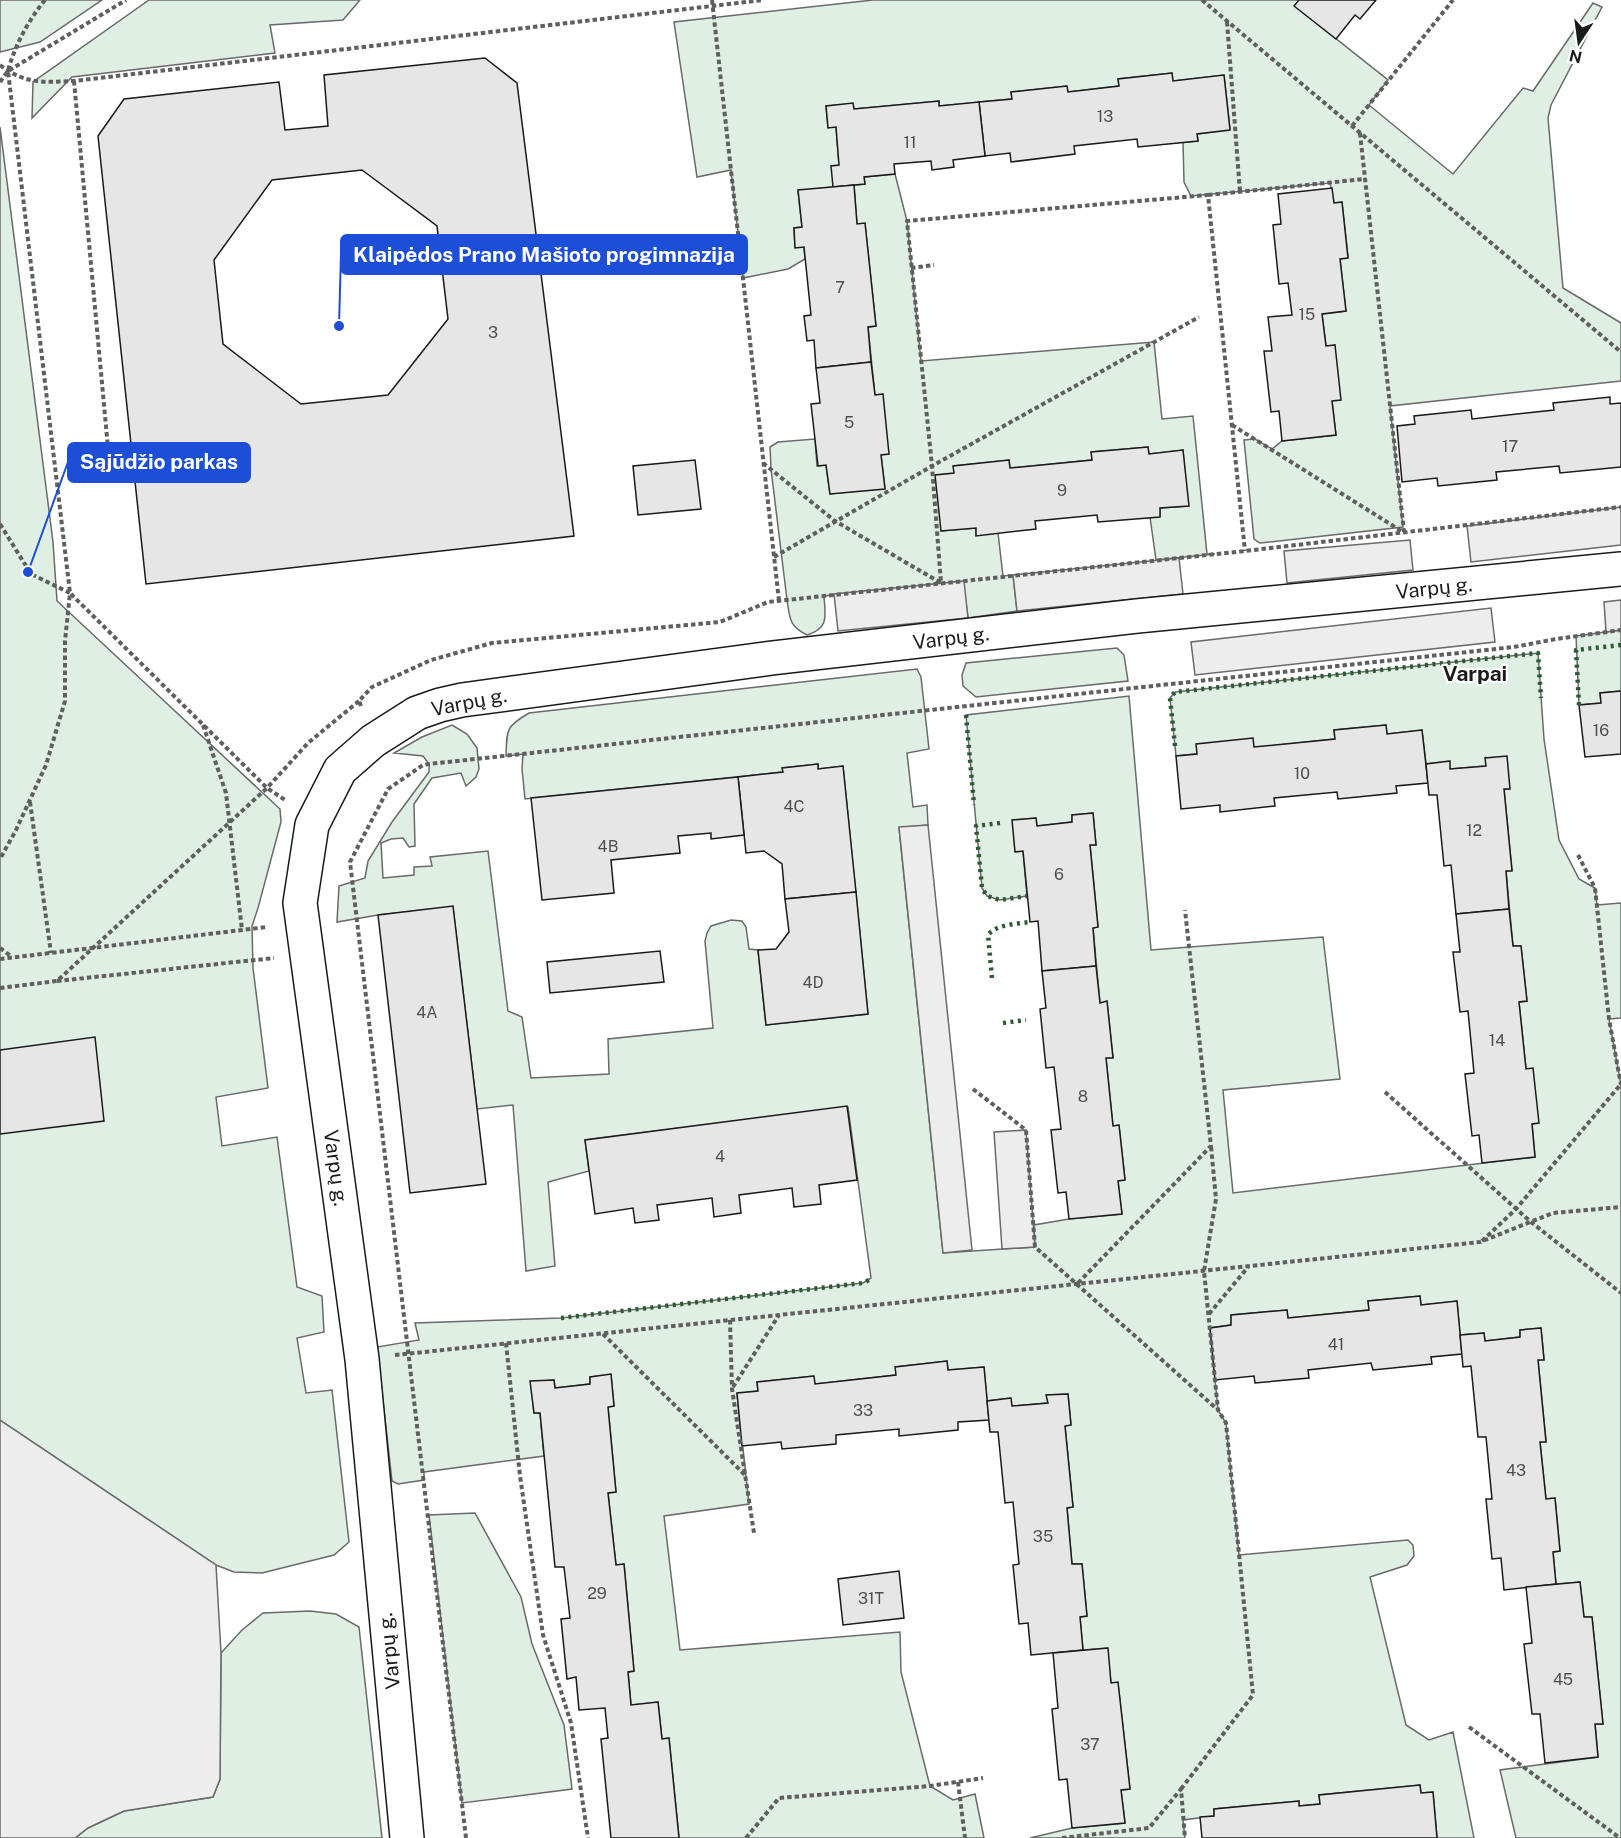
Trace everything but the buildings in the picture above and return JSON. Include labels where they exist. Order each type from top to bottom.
[{"type":"street","name":"Varpų g.","points":[[407,1838],[362,1359],[300,903],[312,825],[340,770],[373,741],[417,713],[462,700],[772,658],[1137,616],[1621,569]]},
{"type":"path","points":[[0,82],[8,71],[13,54],[32,16],[45,0]]},
{"type":"path","points":[[8,71],[126,0]]},
{"type":"path","points":[[712,0],[778,601]]},
{"type":"path","points":[[0,65],[33,82],[74,81],[763,0]]},
{"type":"path","points":[[1202,0],[1621,352]]},
{"type":"path","points":[[1352,126],[1453,0]]},
{"type":"path","points":[[1227,21],[1240,192]]},
{"type":"path","points":[[0,859],[46,765],[65,701],[65,642],[70,593],[8,71]]},
{"type":"path","points":[[74,81],[108,448]]},
{"type":"path","points":[[1360,132],[1404,532]]},
{"type":"path","points":[[941,583],[932,466],[906,221],[1365,179]]},
{"type":"path","points":[[1208,195],[1245,551]]},
{"type":"path","points":[[911,268],[934,265]]},
{"type":"path","points":[[774,557],[1199,317]]},
{"type":"path","points":[[1232,425],[1404,532]]},
{"type":"path","points":[[763,463],[835,521],[941,583]]},
{"type":"path","points":[[57,981],[267,788],[308,743],[359,701],[372,687],[431,660],[492,643],[720,622],[768,602],[1245,551],[1621,507]]},
{"type":"path","points":[[0,524],[31,574],[70,593],[267,788],[290,804],[312,825]]},
{"type":"path","points":[[466,1838],[350,862],[388,789],[423,765],[429,764],[1514,647],[1621,630]]},
{"type":"path","points":[[359,701],[388,789]]},
{"type":"path","points":[[202,724],[226,793],[242,930]]},
{"type":"path","points":[[30,800],[51,953]]},
{"type":"path","points":[[1480,1242],[1516,1209],[1621,1085],[1609,1019],[1595,888],[1578,855]]},
{"type":"path","points":[[1185,910],[1216,1199],[1204,1271],[1218,1410]]},
{"type":"path","points":[[0,959],[242,930],[304,939]]},
{"type":"path","points":[[0,988],[57,981],[304,939]]},
{"type":"path","points":[[0,948],[12,958]]},
{"type":"path","points":[[973,1089],[1026,1130],[1035,1247],[1218,1410],[1226,1423],[1253,1695],[1149,1828],[1062,1838]]},
{"type":"path","points":[[1385,1092],[1531,1222],[1621,1293]]},
{"type":"path","points":[[1077,1284],[1211,1146]]},
{"type":"path","points":[[362,1359],[1480,1242],[1553,1213],[1621,1207]]},
{"type":"path","points":[[1209,1315],[1249,1266]]},
{"type":"path","points":[[732,1389],[780,1315]]},
{"type":"path","points":[[730,1320],[732,1389],[754,1533]]},
{"type":"path","points":[[603,1334],[746,1476]]},
{"type":"path","points":[[506,1343],[520,1476],[543,1635],[571,1723],[588,1838]]},
{"type":"path","points":[[1469,1727],[1620,1838]]},
{"type":"path","points":[[746,1838],[778,1798],[930,1786],[983,1778]]},
{"type":"path","points":[[958,1782],[965,1838]]},
{"type":"path","points":[[1181,1789],[1185,1838]]},
{"type":"green space","points":[[0,0],[102,0],[40,42],[0,52]]},
{"type":"green space","points":[[149,0],[360,0],[343,20],[270,25],[275,53],[72,77],[32,118],[33,82]]},
{"type":"green space","points":[[873,0],[1299,0],[1295,6],[1388,80],[1369,105],[1453,174],[1523,88],[1533,91],[1593,3],[1602,7],[1551,105],[1548,118],[1563,288],[1621,323],[1621,381],[1390,406],[1403,527],[1260,543],[1254,539],[1244,440],[1255,439],[1272,449],[1282,441],[1336,435],[1332,401],[1335,345],[1326,346],[1322,314],[1346,311],[1340,259],[1348,257],[1342,202],[1334,203],[1330,183],[1191,196],[1184,182],[1183,142],[1198,141],[1197,134],[1230,129],[1224,75],[1173,81],[1172,73],[1118,79],[1119,86],[1068,92],[1066,86],[1011,92],[1012,99],[939,106],[939,101],[854,109],[853,104],[826,106],[828,127],[836,127],[839,165],[833,187],[798,191],[802,227],[794,228],[795,247],[804,247],[805,259],[788,269],[743,278],[731,170],[697,177],[674,22]]},
{"type":"green space","points":[[0,127],[53,542],[57,601],[280,809],[281,822],[252,926],[253,968],[268,1088],[216,1097],[222,1146],[277,1137],[297,1287],[322,1296],[324,1332],[297,1338],[306,1393],[332,1390],[349,1542],[334,1555],[262,1573],[234,1572],[216,1565],[0,1420]]},
{"type":"green space","points":[[895,174],[907,221],[921,361],[1154,342],[1162,419],[1193,416],[1207,554],[1215,554],[1156,560],[1150,517],[1160,516],[1160,508],[1188,506],[1183,450],[1149,454],[1148,447],[1092,452],[1092,460],[1010,468],[1009,460],[954,466],[941,531],[976,528],[976,535],[998,533],[1003,576],[1013,575],[1017,611],[968,618],[963,581],[824,596],[825,620],[820,629],[807,635],[794,625],[787,600],[770,447],[778,442],[815,439],[817,466],[826,465],[830,494],[885,488],[881,455],[883,394],[875,395],[868,327],[876,326],[865,224],[857,224],[854,185],[865,184],[864,177]]},
{"type":"green space","points":[[1621,630],[1621,691],[1600,693],[1601,703],[1579,705],[1576,636]]},
{"type":"green space","points":[[1117,648],[1124,655],[1128,681],[976,697],[963,686],[962,675],[966,663]]},
{"type":"green space","points":[[1538,653],[1544,739],[1559,840],[1579,879],[1595,888],[1597,905],[1621,903],[1621,1018],[1609,1019],[1621,1085],[1621,1838],[1516,1838],[1500,1770],[1598,1757],[1595,1724],[1603,1724],[1592,1617],[1584,1617],[1580,1582],[1556,1584],[1553,1552],[1560,1551],[1555,1498],[1546,1499],[1540,1442],[1546,1441],[1538,1360],[1544,1359],[1541,1328],[1520,1330],[1520,1337],[1485,1341],[1484,1333],[1460,1335],[1457,1301],[1421,1305],[1420,1296],[1368,1301],[1369,1310],[1288,1318],[1287,1310],[1231,1315],[1231,1325],[1210,1328],[1218,1410],[1226,1423],[1239,1555],[1408,1540],[1413,1545],[1414,1556],[1407,1565],[1370,1577],[1406,1725],[1429,1740],[1453,1732],[1474,1838],[1437,1838],[1433,1792],[1421,1793],[1420,1785],[1319,1795],[1320,1804],[1299,1806],[1299,1801],[1214,1809],[1214,1816],[1183,1820],[1185,1838],[1030,1838],[1072,1828],[1125,1823],[1121,1790],[1130,1789],[1118,1683],[1111,1683],[1107,1648],[1083,1650],[1080,1617],[1087,1616],[1082,1564],[1072,1564],[1067,1508],[1073,1507],[1065,1426],[1071,1425],[1068,1394],[1047,1395],[1048,1403],[1012,1406],[1010,1398],[987,1401],[984,1367],[948,1370],[947,1361],[896,1367],[896,1375],[815,1384],[813,1376],[757,1382],[758,1391],[737,1394],[749,1504],[664,1516],[680,1650],[900,1632],[901,1672],[930,1786],[953,1800],[975,1794],[984,1838],[679,1838],[669,1738],[662,1739],[658,1702],[631,1705],[628,1672],[634,1671],[624,1564],[616,1565],[608,1493],[616,1492],[608,1407],[614,1406],[611,1375],[590,1377],[590,1384],[555,1388],[554,1380],[531,1382],[534,1413],[540,1413],[544,1456],[424,1472],[424,1480],[398,1484],[392,1481],[377,1347],[419,1340],[415,1323],[561,1318],[863,1283],[871,1278],[848,1107],[585,1140],[589,1171],[548,1182],[555,1266],[526,1271],[513,1105],[477,1109],[453,907],[337,922],[339,886],[365,878],[368,861],[392,822],[429,772],[429,764],[423,756],[394,753],[422,737],[452,725],[467,734],[477,748],[479,769],[476,777],[466,786],[461,773],[432,778],[414,804],[415,846],[409,847],[403,838],[381,843],[383,878],[414,875],[414,867],[432,866],[430,857],[488,851],[508,1011],[522,1017],[531,1078],[609,1074],[608,1039],[713,1028],[705,941],[711,926],[731,920],[742,921],[746,927],[749,949],[758,950],[766,1025],[868,1014],[843,766],[818,769],[818,764],[783,768],[783,772],[525,799],[523,754],[506,756],[507,735],[511,726],[529,713],[917,669],[921,677],[929,749],[907,753],[913,807],[927,805],[928,825],[899,828],[943,1253],[1035,1247],[1034,1225],[1122,1214],[1118,1181],[1125,1179],[1119,1125],[1113,1126],[1106,1058],[1113,1057],[1107,1002],[1100,1003],[1093,928],[1098,927],[1090,845],[1096,845],[1093,813],[1072,815],[1072,822],[1037,826],[1036,818],[1013,820],[1015,851],[1023,851],[1027,896],[1000,900],[987,896],[982,888],[966,715],[1129,696],[1151,950],[1323,937],[1340,1079],[1223,1090],[1233,1193],[1535,1157],[1532,1124],[1538,1123],[1526,1069],[1519,1002],[1527,1001],[1521,946],[1513,946],[1506,871],[1512,870],[1504,789],[1509,789],[1486,758],[1486,766],[1450,769],[1449,761],[1426,764],[1422,730],[1387,734],[1386,725],[1334,730],[1335,739],[1176,756],[1170,698],[1175,692]]},
{"type":"green space","points":[[475,1513],[521,1597],[532,1644],[564,1725],[572,1789],[462,1803],[429,1515]]},
{"type":"green space","points":[[310,1611],[336,1614],[359,1627],[382,1838],[75,1838],[88,1828],[124,1811],[213,1797],[220,1779],[221,1653],[242,1630],[263,1613]]},
{"type":"shaded area","points":[[1621,507],[1621,545],[1471,562],[1467,526]]},
{"type":"shaded area","points":[[1410,540],[1413,570],[1287,583],[1284,551]]},
{"type":"shaded area","points":[[1179,558],[1183,594],[1017,611],[1013,575]]},
{"type":"shaded area","points":[[964,581],[968,618],[838,631],[834,594]]},
{"type":"shaded area","points":[[1621,600],[1621,630],[1606,632],[1604,602]]},
{"type":"shaded area","points":[[1491,608],[1495,642],[1195,675],[1191,642]]},
{"type":"shaded area","points":[[928,825],[972,1250],[943,1253],[899,827]]},
{"type":"shaded area","points":[[1026,1130],[1035,1247],[1002,1249],[994,1132]]},
{"type":"shaded area","points":[[0,1420],[216,1565],[221,1653],[220,1779],[213,1797],[124,1811],[88,1828],[75,1838],[0,1838]]},
{"type":"hedge","points":[[1579,705],[1576,650],[1621,645]]},
{"type":"hedge","points":[[1175,746],[1170,698],[1175,692],[1538,653],[1541,698]]},
{"type":"hedge","points":[[966,715],[974,805]]},
{"type":"hedge","points":[[1000,823],[976,826],[982,888],[987,896],[1000,900],[1027,896]]},
{"type":"hedge","points":[[992,978],[988,935],[1002,927],[1030,922]]},
{"type":"hedge","points":[[1003,1023],[1026,1020]]},
{"type":"hedge","points":[[561,1318],[863,1283],[871,1279]]},
{"type":"place","name":"Klaipėdos Prano Mašioto progimnazija","points":[[339,326]]},
{"type":"place","name":"Sąjūdžio parkas","points":[[28,572]]},
{"type":"district","name":"Varpai","points":[[1475,673]]}]
